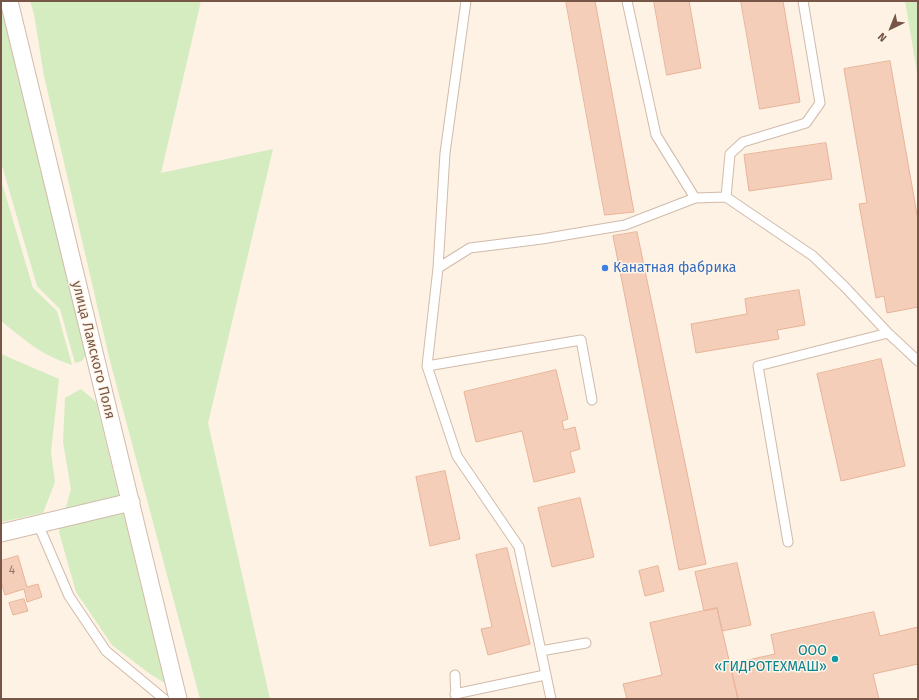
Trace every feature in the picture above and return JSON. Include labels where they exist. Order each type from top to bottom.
[{"type":"street","name":"улица Ламского Поля","points":[[9,1],[178,699]]},
{"type":"street","points":[[1,533],[131,502]]},
{"type":"lane","points":[[466,1],[445,153],[438,268],[427,366],[456,456],[518,547],[551,699]]},
{"type":"lane","points":[[627,1],[656,135],[695,198]]},
{"type":"lane","points":[[726,197],[730,154],[744,142],[806,123],[820,102],[803,1]]},
{"type":"lane","points":[[438,268],[470,248],[542,239],[625,225],[695,198],[726,197],[812,256],[845,287],[888,333],[918,362]]},
{"type":"lane","points":[[788,542],[758,366],[888,333]]},
{"type":"lane","points":[[427,366],[581,340],[592,400]]},
{"type":"lane","points":[[38,524],[69,596],[106,651],[164,699]]},
{"type":"lane","points":[[541,651],[586,642]]},
{"type":"lane","points":[[455,674],[455,697],[545,675]]},
{"type":"green space","points":[[1,1],[87,354],[82,361],[75,363],[60,309],[37,286],[1,162]]},
{"type":"green space","points":[[30,1],[201,1],[161,173],[273,149],[208,423],[270,699],[200,699],[109,357],[44,76],[34,14]]},
{"type":"green space","points":[[905,1],[918,1],[918,78]]},
{"type":"green space","points":[[1,180],[33,288],[57,311],[72,365],[42,352],[1,321]]},
{"type":"green space","points":[[1,354],[59,379],[51,452],[55,482],[43,513],[1,522]]},
{"type":"green space","points":[[81,389],[96,402],[165,683],[150,674],[112,645],[76,592],[59,532],[71,489],[63,442],[65,398]]},
{"type":"building","points":[[566,1],[595,1],[634,212],[605,215]]},
{"type":"building","points":[[654,1],[689,1],[701,68],[667,75]]},
{"type":"building","points":[[741,1],[783,1],[800,102],[760,109]]},
{"type":"building","points":[[890,61],[918,220],[918,307],[887,313],[884,296],[876,298],[859,204],[867,203],[844,69]]},
{"type":"building","points":[[826,143],[832,179],[749,191],[744,155]]},
{"type":"building","points":[[637,232],[706,564],[679,570],[613,236]]},
{"type":"building","points":[[799,290],[805,325],[777,330],[779,339],[696,353],[691,324],[747,314],[745,299]]},
{"type":"building","points":[[881,359],[905,466],[841,481],[817,374]]},
{"type":"building","points":[[556,370],[568,419],[562,421],[564,430],[575,427],[580,449],[570,452],[575,472],[534,482],[522,431],[476,442],[464,392]]},
{"type":"building","points":[[445,471],[460,539],[430,546],[416,477]]},
{"type":"building","points":[[580,498],[594,557],[552,567],[538,508]]},
{"type":"building","points":[[507,548],[530,644],[488,655],[481,629],[492,627],[476,555]]},
{"type":"building","points":[[18,556],[27,587],[38,584],[42,597],[27,602],[24,589],[5,595],[1,582],[1,561]]},
{"type":"building","points":[[737,563],[751,625],[722,631],[717,608],[704,611],[695,572]]},
{"type":"building","points":[[658,566],[664,591],[645,596],[639,571]]},
{"type":"building","points":[[24,599],[28,611],[13,615],[9,603]]},
{"type":"building","points":[[717,608],[738,699],[627,699],[623,684],[662,675],[650,623]]},
{"type":"building","name":"ООО «ГИДРОТЕХМАШ»","points":[[874,612],[880,636],[918,627],[918,664],[873,674],[879,699],[738,699],[730,664],[775,654],[771,635]]},
{"type":"place","name":"Канатная фабрика","points":[[605,268]]},
{"type":"place","name":"ООО «ГИДРОТЕХМАШ»","points":[[835,659]]}]
